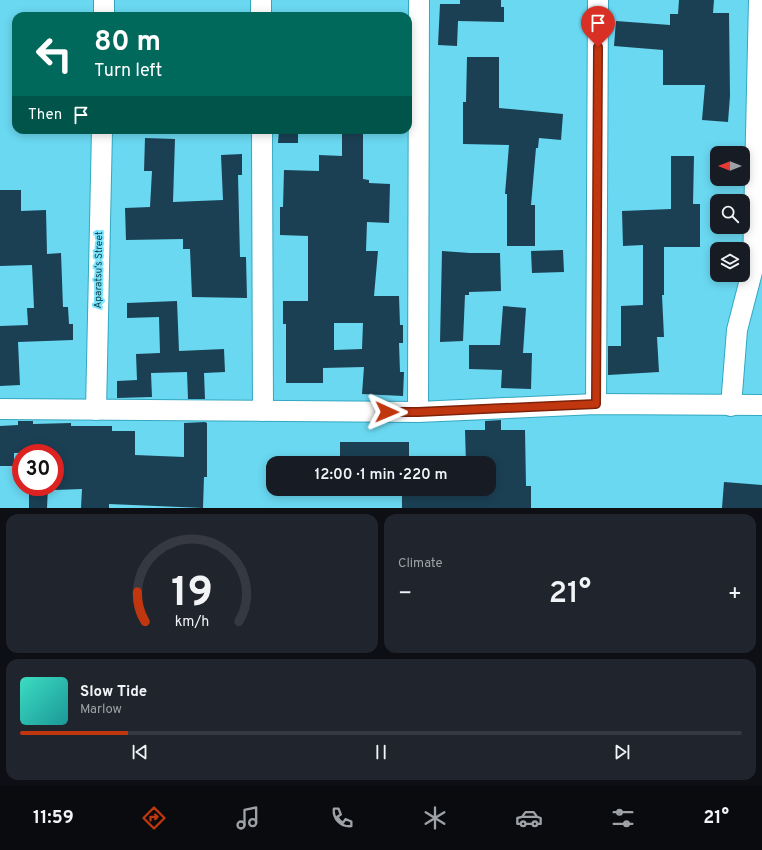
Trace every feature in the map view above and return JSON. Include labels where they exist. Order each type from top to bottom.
[{"type":"street","points":[[104,0],[104,12]]},
{"type":"street","points":[[261,0],[261,12]]},
{"type":"street","points":[[418,412],[419,0]]},
{"type":"street","points":[[596,404],[598,0]]},
{"type":"street","points":[[731,406],[738,330],[757,268],[759,0]]},
{"type":"street","name":"Aparatsu’s Street","points":[[96,410],[102,134]]},
{"type":"street","points":[[262,134],[263,411]]},
{"type":"street","points":[[0,409],[418,412],[596,404],[762,405]]},
{"type":"building","points":[[460,0],[501,0],[501,7],[504,7],[504,22],[458,21],[457,46],[438,45],[440,4],[460,4]]},
{"type":"building","points":[[679,0],[714,0],[713,13],[729,13],[730,96],[728,122],[702,120],[705,85],[663,85],[663,50],[614,46],[616,21],[670,25],[670,14],[678,14]]},
{"type":"building","points":[[467,57],[499,57],[499,108],[563,114],[561,140],[539,138],[538,148],[536,148],[531,205],[535,205],[535,246],[507,246],[507,194],[505,194],[509,145],[463,144],[463,102],[466,102]]},
{"type":"building","points":[[279,134],[298,134],[298,143],[278,143]]},
{"type":"building","points":[[342,134],[363,134],[363,179],[369,180],[369,183],[390,184],[389,223],[367,222],[366,251],[378,251],[374,296],[399,296],[400,325],[403,325],[403,343],[399,343],[400,372],[404,372],[403,396],[362,394],[364,367],[323,368],[323,383],[286,383],[286,324],[283,324],[283,301],[308,301],[308,236],[280,235],[280,207],[283,207],[284,170],[319,171],[319,155],[342,156]],"holes":[[[334,323],[363,323],[362,349],[334,350]]]},
{"type":"building","points":[[145,138],[175,139],[173,202],[223,200],[221,155],[242,154],[242,175],[238,175],[240,257],[246,257],[247,298],[192,297],[190,249],[183,249],[183,239],[126,240],[125,208],[150,207],[152,171],[144,171]]},
{"type":"building","points":[[671,156],[694,156],[693,204],[700,204],[700,247],[664,247],[664,295],[662,295],[664,337],[657,337],[659,372],[608,375],[608,346],[621,346],[621,306],[643,305],[643,245],[623,246],[622,211],[671,209]]},
{"type":"building","points":[[0,190],[21,190],[21,211],[46,210],[47,254],[61,253],[63,307],[68,307],[69,324],[73,324],[73,340],[18,342],[20,385],[0,386],[0,326],[28,325],[27,308],[34,308],[32,265],[0,266]]},
{"type":"building","points":[[563,250],[564,272],[532,273],[531,251]]},
{"type":"building","points":[[442,251],[500,253],[501,291],[469,292],[469,295],[465,295],[463,341],[440,342]]},
{"type":"building","points":[[177,301],[179,351],[224,349],[225,372],[204,373],[205,399],[188,399],[187,372],[151,373],[152,397],[117,398],[117,381],[137,380],[136,354],[160,353],[159,317],[127,318],[127,303]]},
{"type":"building","points":[[503,306],[526,308],[523,353],[532,353],[531,389],[501,388],[502,370],[469,369],[469,345],[500,345]]},
{"type":"building","points":[[501,420],[501,430],[525,430],[526,486],[531,486],[531,508],[402,508],[402,496],[496,496],[496,456],[466,456],[465,430],[485,430],[485,421]]},
{"type":"building","points":[[18,421],[33,421],[33,424],[71,423],[71,426],[112,426],[112,431],[135,431],[135,455],[184,457],[184,423],[205,422],[207,423],[207,477],[204,477],[203,508],[109,504],[109,508],[81,508],[82,489],[64,490],[64,444],[12,444],[12,466],[0,466],[0,426],[18,425]]},
{"type":"building","points":[[340,442],[409,442],[409,456],[340,456]]},
{"type":"building","points":[[724,482],[762,485],[762,508],[722,508]]},
{"type":"building","points":[[29,496],[48,496],[47,508],[29,508]]},
{"type":"route","points":[[387,412],[596,404],[598,47]]}]
